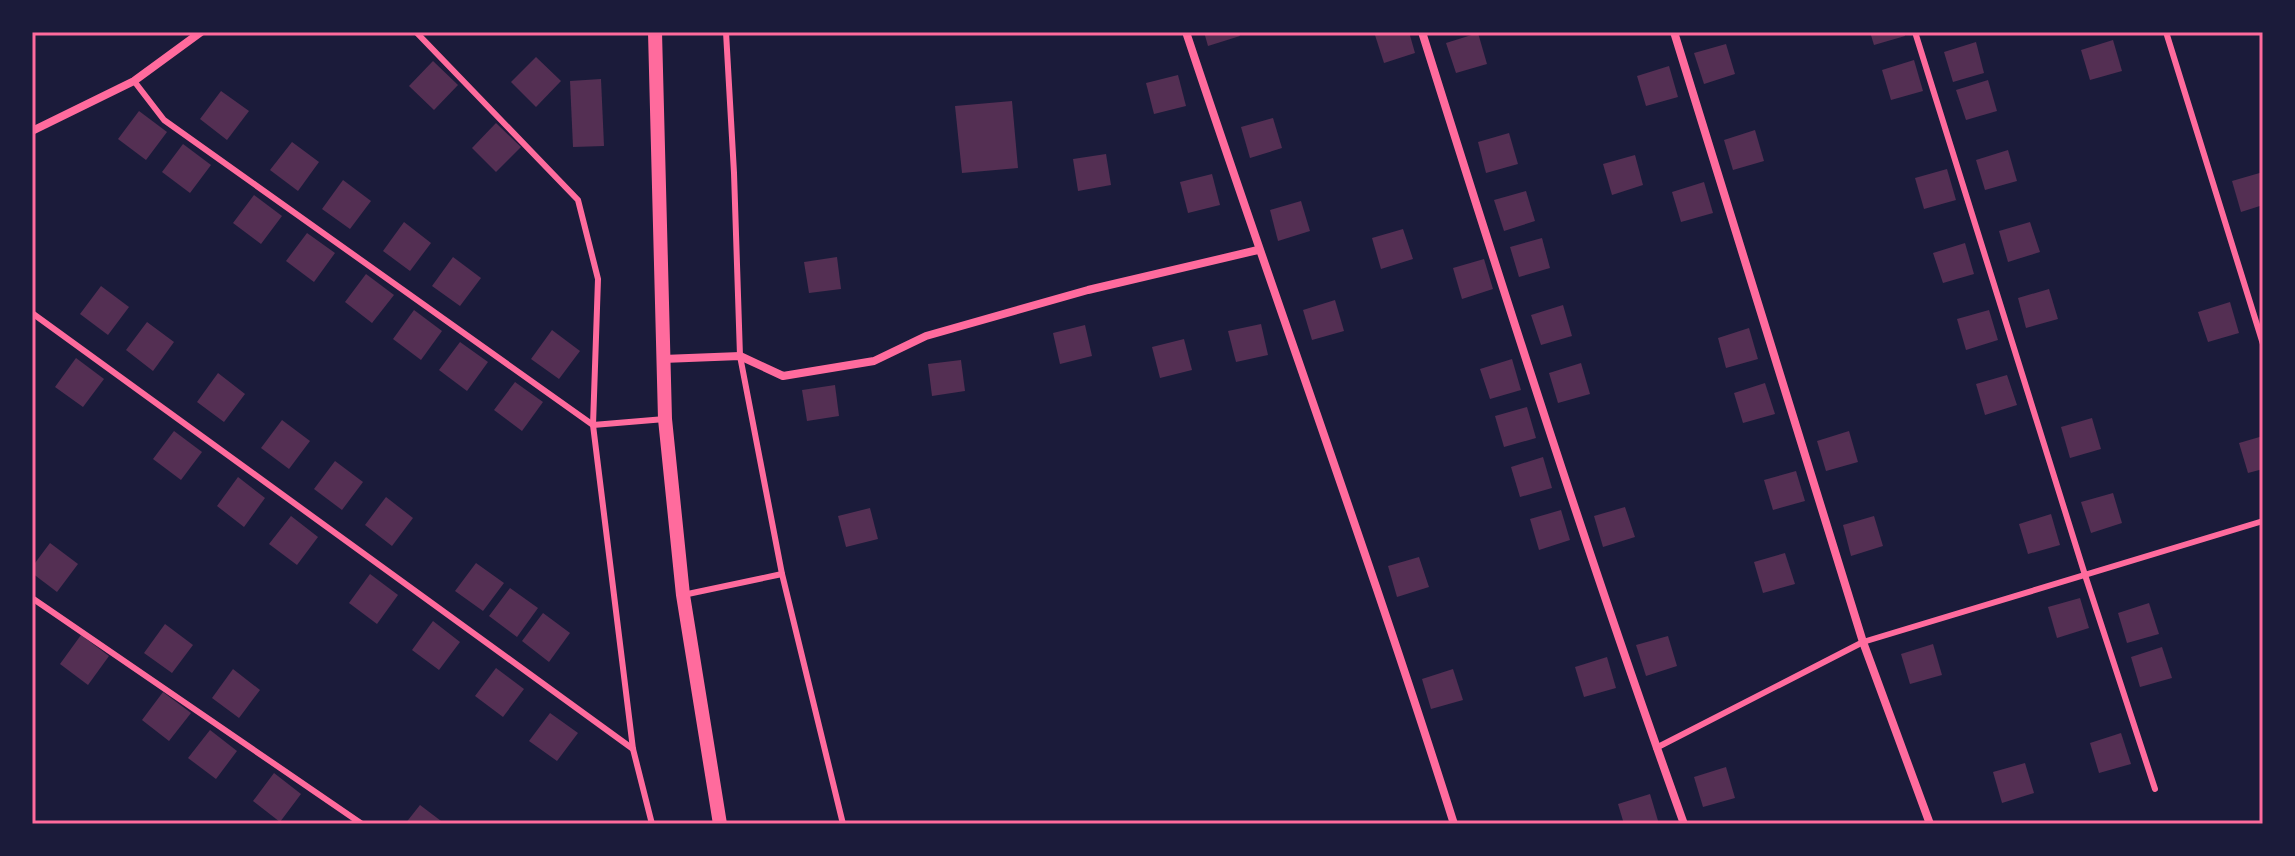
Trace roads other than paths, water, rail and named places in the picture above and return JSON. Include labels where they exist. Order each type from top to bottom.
[{"type":"street","points":[[32,131],[134,81],[201,32]]},
{"type":"street","points":[[655,32],[665,419],[683,595],[720,824]]},
{"type":"street","points":[[1186,32],[1258,250],[1408,679],[1454,824]]},
{"type":"street","points":[[1422,32],[1581,528],[1684,824]]},
{"type":"street","points":[[1674,32],[1863,642],[1930,824]]},
{"type":"street","points":[[663,359],[740,356],[783,376],[874,361],[926,336],[1088,290],[1258,250]]},
{"type":"lane","points":[[416,32],[578,200],[598,279],[593,425],[633,749],[652,824]]},
{"type":"lane","points":[[726,32],[740,356],[782,574],[843,824]]},
{"type":"lane","points":[[1915,32],[2155,789]]},
{"type":"lane","points":[[2166,32],[2263,344]]},
{"type":"lane","points":[[134,81],[164,120],[593,425],[665,419]]},
{"type":"lane","points":[[32,313],[633,749]]},
{"type":"lane","points":[[1656,748],[1863,642],[2263,521]]},
{"type":"lane","points":[[683,595],[782,574]]},
{"type":"lane","points":[[32,598],[362,824]]}]
